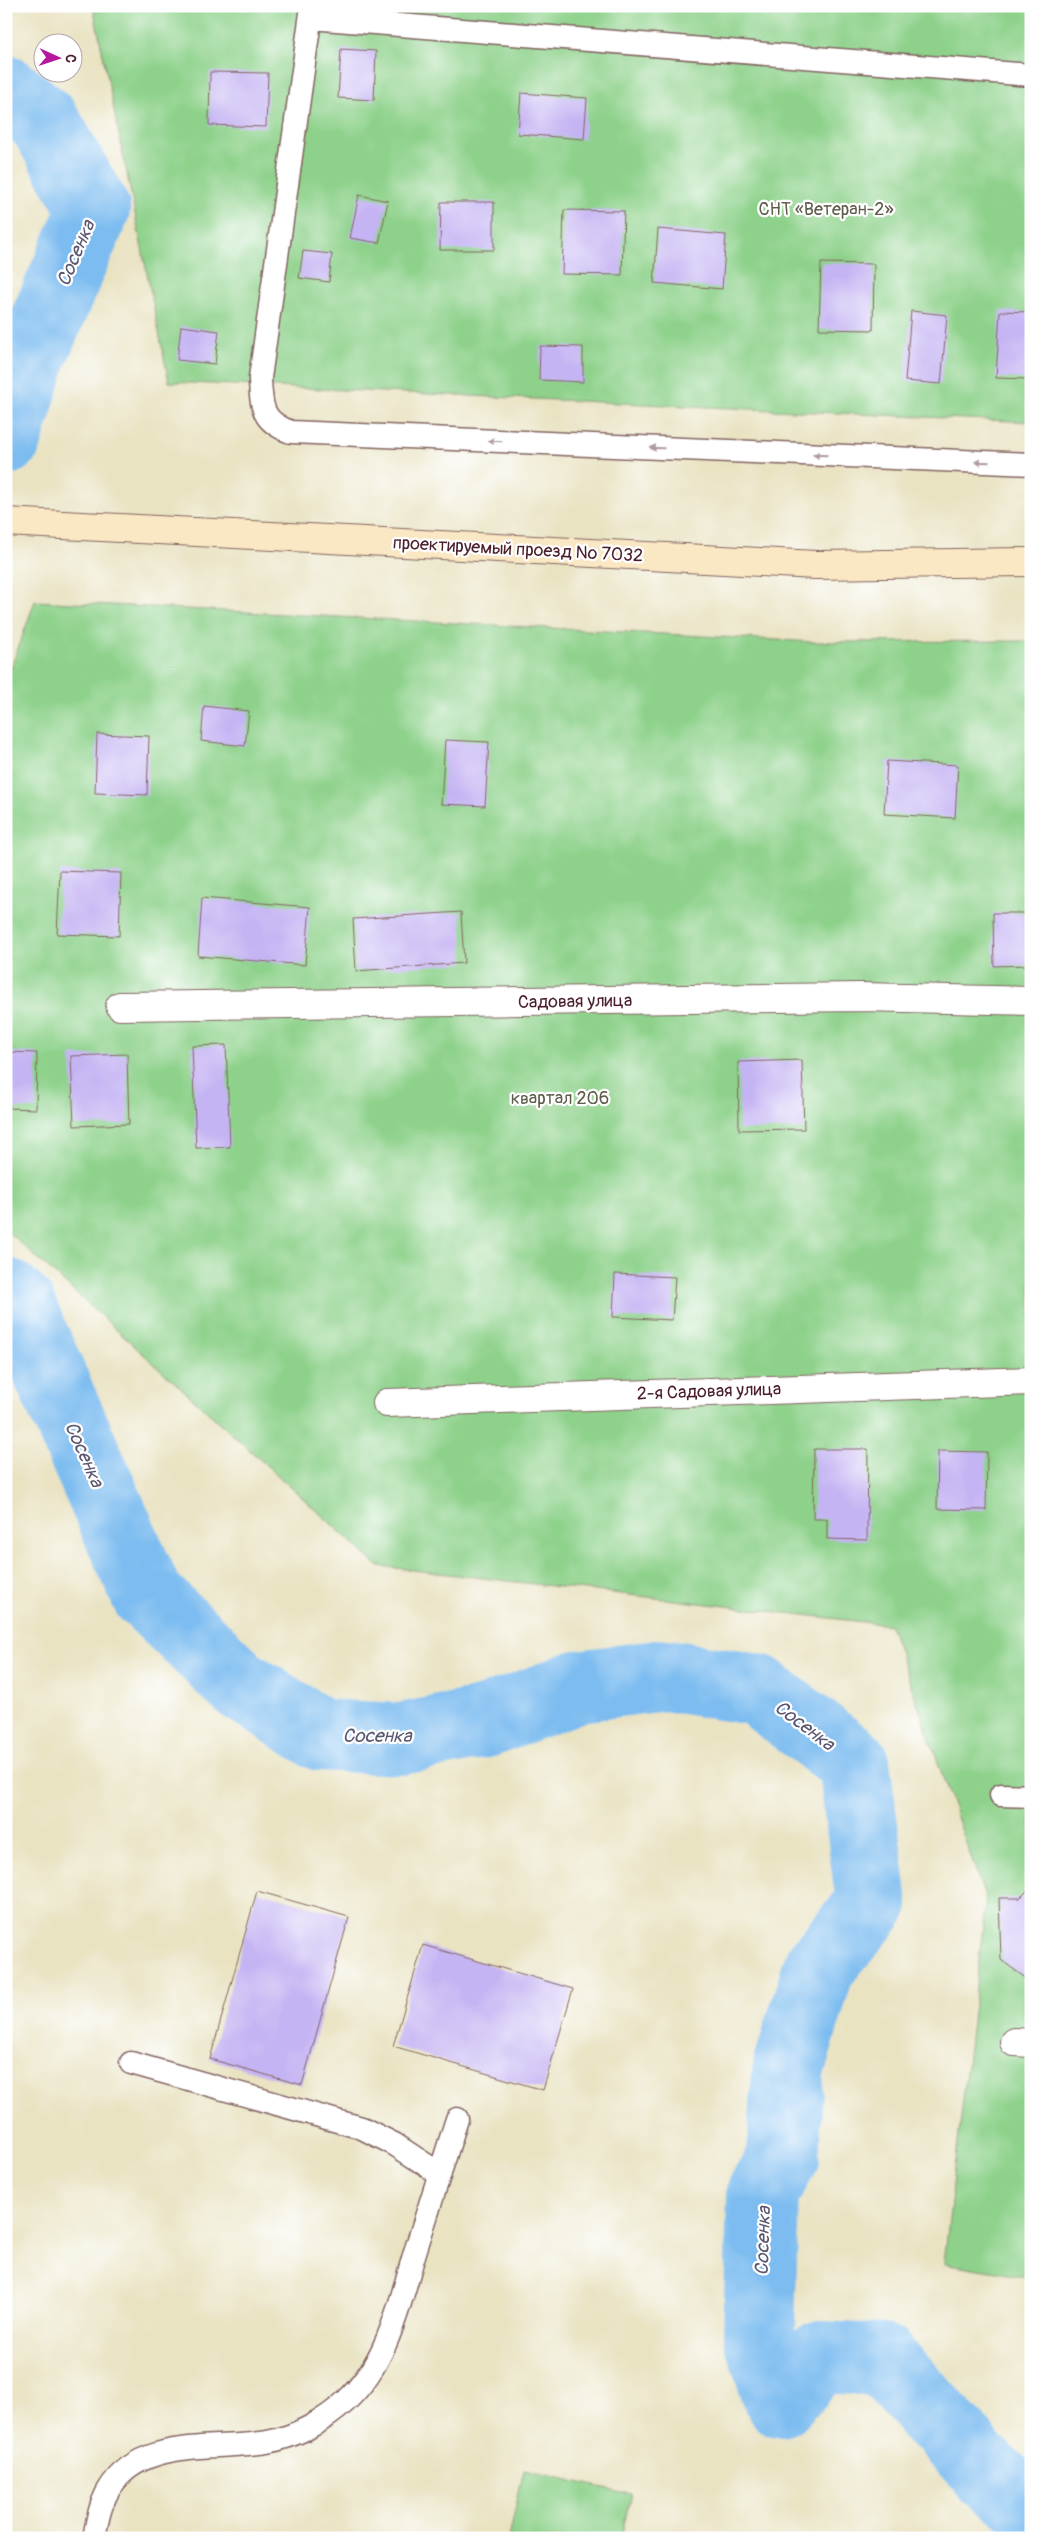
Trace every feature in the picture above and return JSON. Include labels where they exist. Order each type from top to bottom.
[{"type":"main road","name":"проектируемый проезд № 7032","points":[[6,522],[816,565],[1031,562]]},
{"type":"street","name":"Садовая улица","points":[[120,1006],[851,998],[1031,1001]]},
{"type":"street","name":"2-я Садовая улица","points":[[387,1403],[1031,1381]]},
{"type":"lane","points":[[1031,75],[312,12],[260,378],[261,399],[265,414],[276,427],[291,432],[1031,464]]},
{"type":"lane","points":[[1001,1795],[1031,1796]]},
{"type":"lane","points":[[131,2064],[362,2128],[394,2144],[440,2174]]},
{"type":"lane","points":[[94,2538],[101,2504],[108,2490],[131,2466],[143,2458],[162,2451],[268,2442],[302,2430],[322,2419],[345,2402],[365,2381],[382,2354],[457,2119]]},
{"type":"green space","name":"СНТ «Ветеран-2»","points":[[93,6],[1031,6],[1031,422],[169,382]]},
{"type":"green space","name":"квартал 206","points":[[35,601],[815,642],[1031,641],[1031,2278],[944,2263],[986,1900],[890,1625],[378,1566],[6,1230],[6,682]]},
{"type":"green space","points":[[524,2470],[631,2494],[621,2538],[509,2538]]},
{"type":"building","points":[[341,49],[376,51],[374,100],[338,98]]},
{"type":"building","points":[[210,72],[268,73],[266,127],[209,125]]},
{"type":"building","points":[[521,93],[587,98],[584,139],[518,134]]},
{"type":"building","points":[[359,195],[388,201],[379,243],[350,238]]},
{"type":"building","points":[[441,202],[494,202],[494,250],[440,250]]},
{"type":"building","points":[[564,210],[624,211],[622,275],[562,274]]},
{"type":"building","points":[[658,229],[726,235],[722,289],[654,283]]},
{"type":"building","points":[[303,251],[332,254],[329,282],[299,278]]},
{"type":"building","points":[[821,263],[874,264],[873,330],[819,329]]},
{"type":"building","points":[[911,311],[947,315],[941,384],[905,381]]},
{"type":"building","points":[[1000,311],[1031,312],[1028,379],[996,378]]},
{"type":"building","points":[[181,326],[219,331],[215,364],[177,360]]},
{"type":"building","points":[[540,346],[583,347],[583,382],[539,380]]},
{"type":"building","points":[[204,706],[249,711],[245,746],[201,741]]},
{"type":"building","points":[[97,734],[149,736],[147,795],[95,793]]},
{"type":"building","points":[[445,740],[489,742],[485,806],[441,804]]},
{"type":"building","points":[[887,761],[958,765],[955,818],[884,814]]},
{"type":"building","points":[[60,871],[121,873],[119,936],[57,934]]},
{"type":"building","points":[[202,898],[310,907],[305,965],[198,956]]},
{"type":"building","points":[[461,912],[464,963],[356,971],[353,919]]},
{"type":"building","points":[[993,913],[1031,913],[1031,965],[994,966]]},
{"type":"building","points":[[226,1045],[230,1147],[196,1148],[192,1046]]},
{"type":"building","points":[[6,1052],[37,1053],[36,1109],[6,1108]]},
{"type":"building","points":[[127,1054],[129,1124],[74,1126],[71,1056]]},
{"type":"building","points":[[802,1060],[804,1129],[739,1130],[738,1062]]},
{"type":"building","points":[[615,1274],[675,1277],[672,1320],[613,1317]]},
{"type":"building","points":[[814,1449],[868,1449],[867,1540],[827,1539],[827,1519],[813,1519]]},
{"type":"building","points":[[938,1451],[987,1452],[986,1510],[937,1509]]},
{"type":"building","points":[[1031,1887],[1031,1982],[1001,1960],[999,1898],[1020,1898]]},
{"type":"building","points":[[257,1891],[349,1917],[302,2085],[210,2059]]},
{"type":"building","points":[[423,1945],[573,1989],[543,2090],[393,2046]]},
{"type":"waterway","name":"Сосенка","points":[[6,91],[44,121],[94,209],[31,356],[6,439]]},
{"type":"waterway","name":"Сосенка","points":[[6,1294],[19,1305],[147,1595],[239,1684],[321,1735],[401,1739],[486,1722],[578,1686],[666,1675],[758,1690],[854,1763],[872,1904],[819,1967],[788,2071],[783,2158],[763,2192],[759,2335],[780,2401],[820,2357],[882,2360],[988,2474],[1031,2507]]}]
